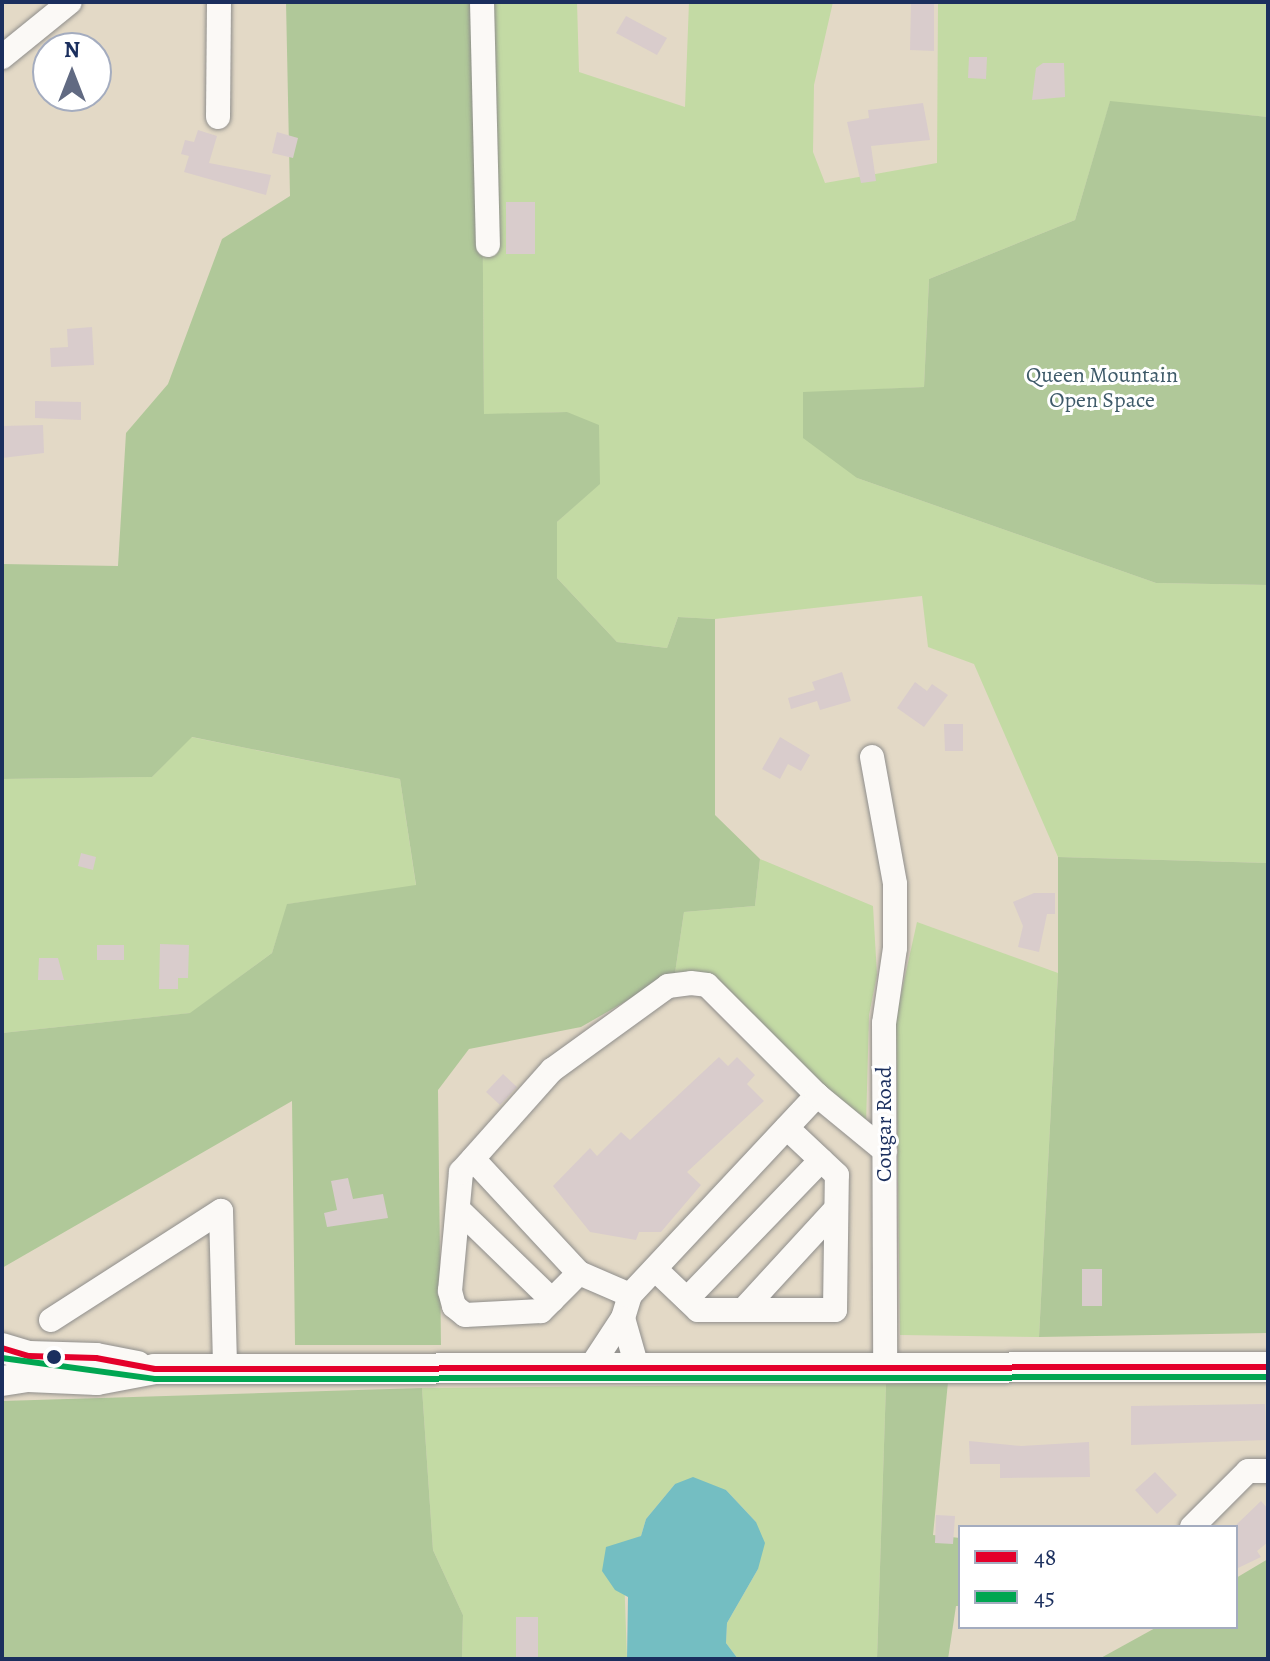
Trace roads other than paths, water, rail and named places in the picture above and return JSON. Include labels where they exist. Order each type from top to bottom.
[{"type":"main road","points":[[2,1348],[29,1356],[96,1358],[155,1369],[1268,1367]]},
{"type":"main road","points":[[2,1381],[28,1377],[97,1380],[155,1369]]},
{"type":"street","points":[[2,57],[70,2]]},
{"type":"street","points":[[218,117],[219,2]]},
{"type":"street","points":[[482,2],[488,245]]},
{"type":"street","name":"Cougar Road","points":[[872,757],[895,884],[895,948],[884,1023],[885,1366]]},
{"type":"street","points":[[579,1273],[541,1311],[465,1315],[454,1306],[450,1291],[461,1172],[552,1070],[668,986],[707,985],[817,1095],[885,1151]]},
{"type":"street","points":[[590,1368],[626,1307],[656,1270],[817,1095]]},
{"type":"street","points":[[656,1270],[698,1310],[835,1310],[837,1175],[787,1128]]},
{"type":"street","points":[[473,1159],[579,1273],[626,1307],[637,1367]]},
{"type":"street","points":[[687,1299],[821,1160]]},
{"type":"street","points":[[458,1209],[552,1300]]},
{"type":"street","points":[[743,1310],[836,1209]]},
{"type":"street","points":[[51,1320],[221,1211],[225,1369]]},
{"type":"street","points":[[1194,1525],[1248,1471],[1268,1471]]},
{"type":"water","points":[[693,1477],[726,1490],[756,1522],[765,1543],[758,1569],[727,1623],[726,1643],[738,1659],[627,1659],[628,1597],[615,1590],[602,1571],[606,1547],[641,1536],[646,1519],[675,1484]]},
{"type":"park label","name":"Queen Mountain Open Space","points":[[1102,388]]}]
